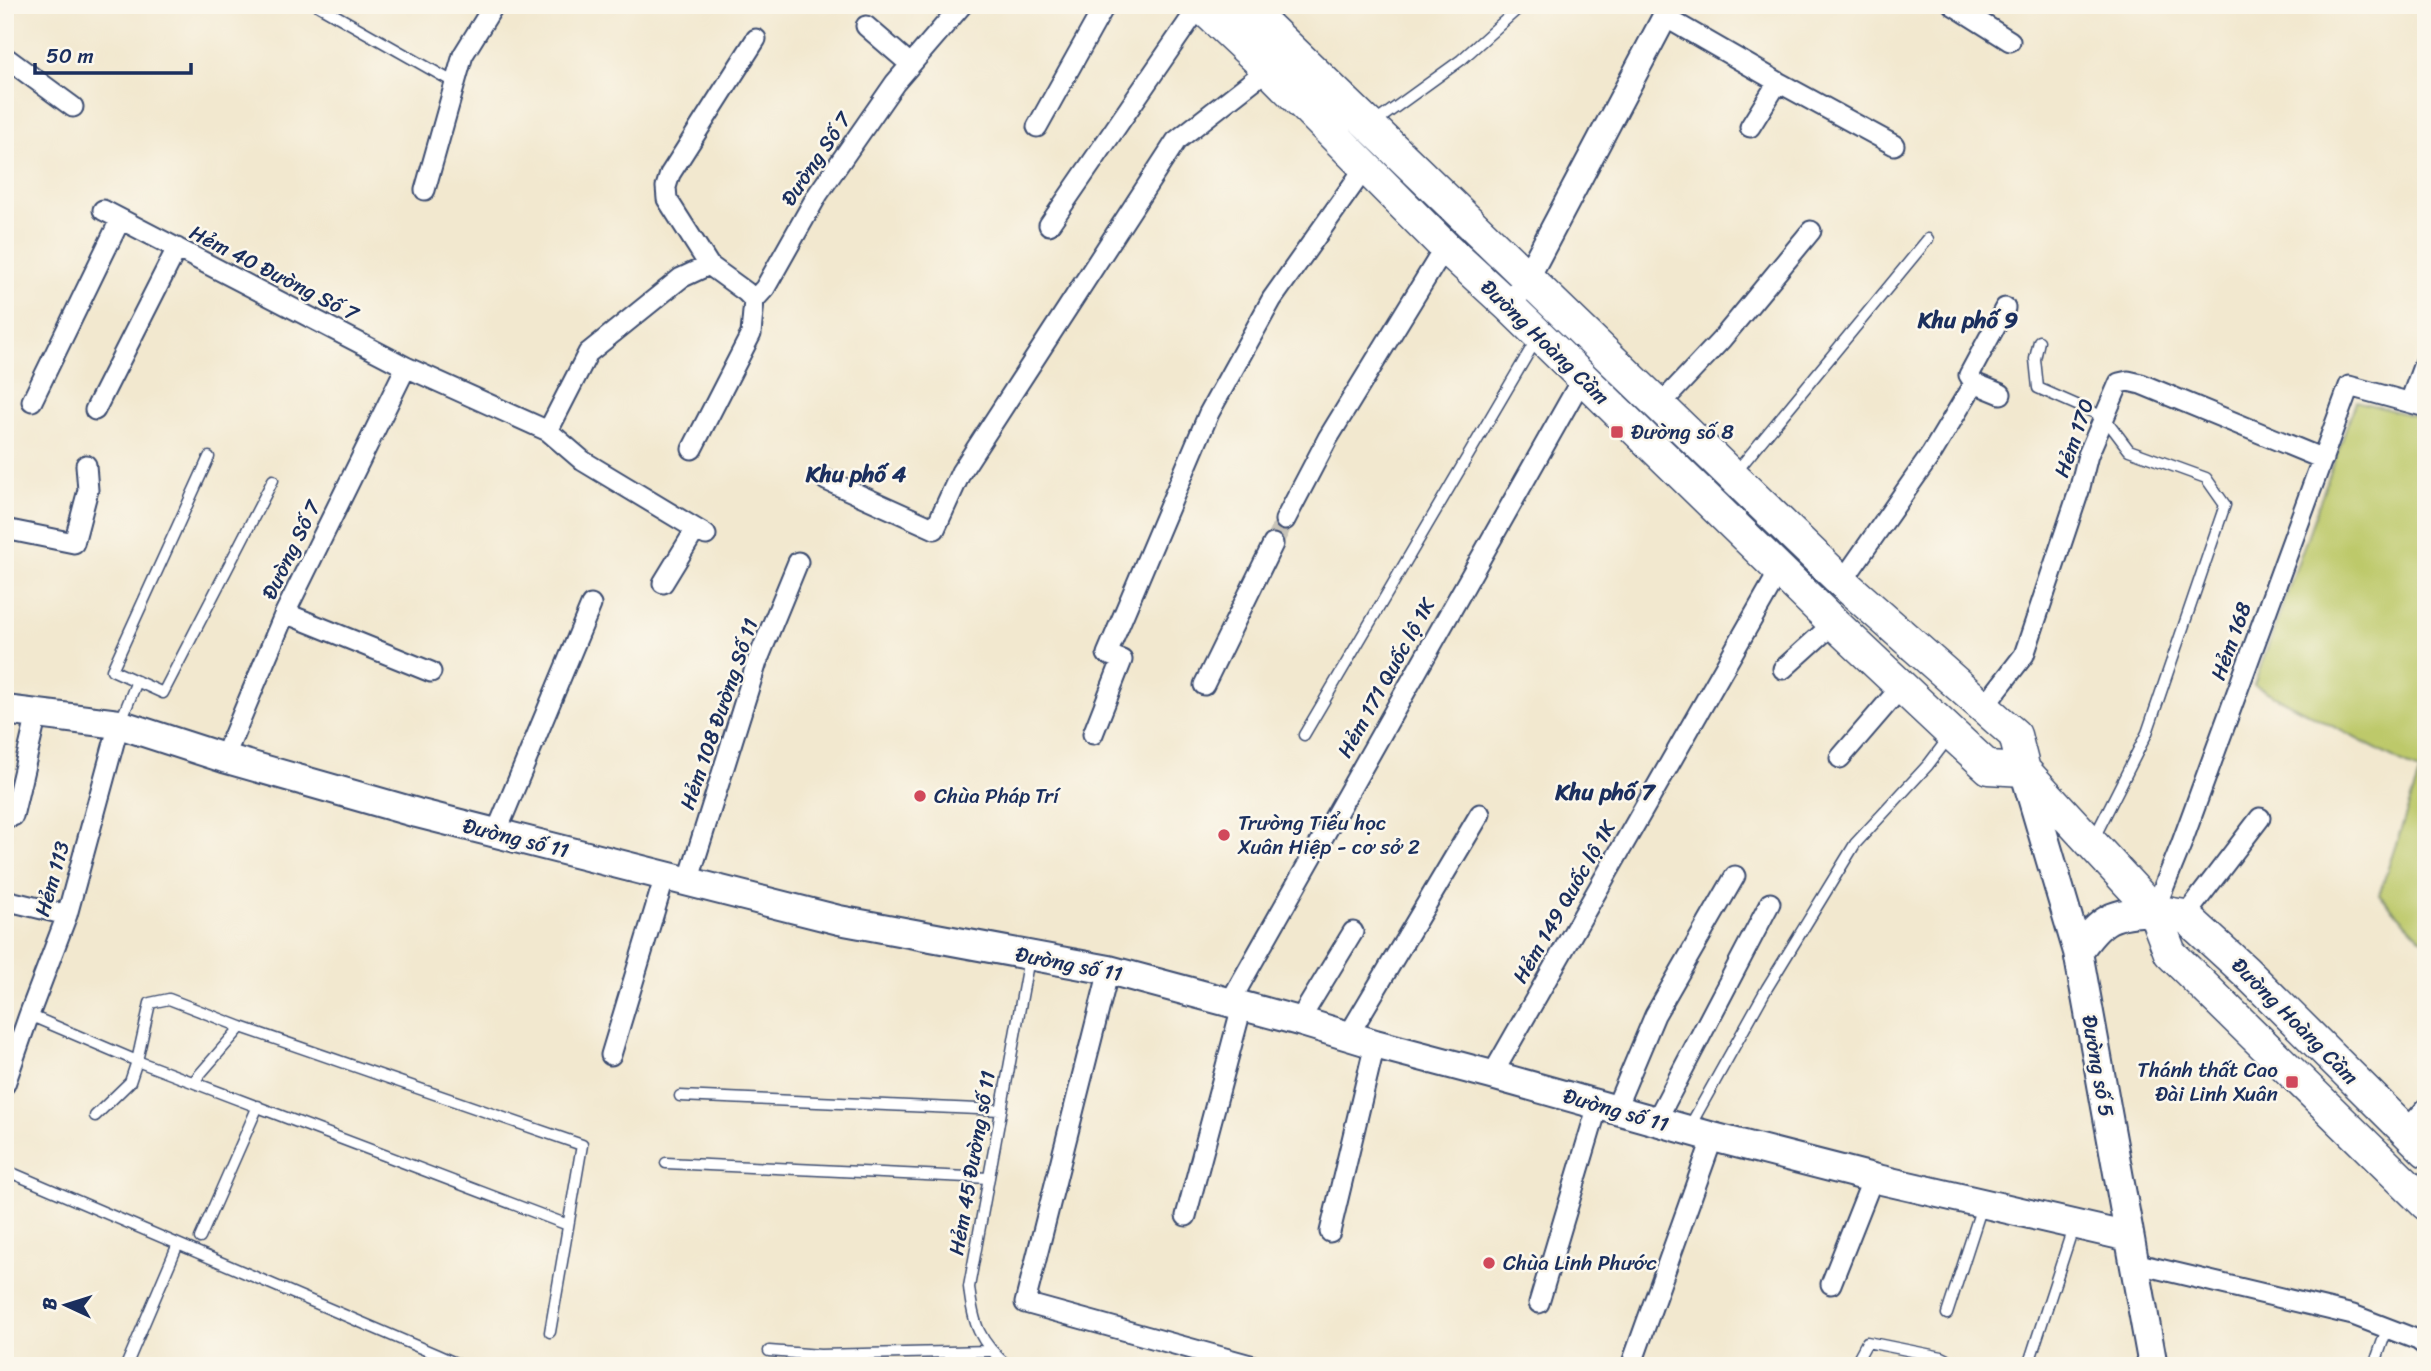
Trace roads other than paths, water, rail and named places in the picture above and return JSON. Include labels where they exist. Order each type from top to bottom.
[{"type":"main road","name":"Đường Hoàng Cầm","points":[[1200,5],[1268,69],[1364,169],[1951,733],[1989,768],[2024,770]]},
{"type":"main road","name":"Đường Hoàng Cầm","points":[[1245,5],[1842,582],[2015,736],[2024,770],[2154,911],[2170,953],[2426,1204]]},
{"type":"main road","name":"Đường số 11","points":[[5,710],[119,724],[224,758],[417,813],[839,920],[1109,970],[1492,1074],[1606,1108],[1873,1178],[2074,1224],[2131,1250]]},
{"type":"main road","name":"Đường số 5","points":[[2024,770],[2078,952],[2153,1366]]},
{"type":"main road","points":[[2078,952],[2092,932],[2109,918],[2130,912],[2154,911],[2185,916]]},
{"type":"main road","name":"Đường Hoàng Cầm","points":[[2185,916],[2419,1130]]},
{"type":"street","points":[[425,190],[463,55],[494,5]]},
{"type":"street","name":"Đường Số 7","points":[[754,300],[765,288],[818,194],[895,83],[962,5]]},
{"type":"street","points":[[1037,127],[1105,5]]},
{"type":"street","points":[[1049,225],[1200,5]]},
{"type":"street","points":[[1953,5],[2011,41]]},
{"type":"street","points":[[1510,307],[1528,278],[1668,11],[1778,82],[1894,145]]},
{"type":"street","points":[[866,26],[911,64]]},
{"type":"street","points":[[692,449],[751,334],[754,300],[709,265],[667,199],[666,187],[670,174],[757,40]]},
{"type":"street","points":[[5,57],[73,107]]},
{"type":"street","points":[[826,480],[935,529],[961,472],[1176,141],[1268,69]]},
{"type":"street","points":[[1750,127],[1778,82]]},
{"type":"street","points":[[1093,734],[1122,660],[1107,654],[1209,413],[1272,299],[1364,169]]},
{"type":"street","name":"Hẻm 40 Đường Số 7","points":[[103,210],[406,367],[548,431],[583,461],[701,532],[663,583]]},
{"type":"street","points":[[32,401],[120,220]]},
{"type":"street","points":[[1660,405],[1721,340],[1811,231]]},
{"type":"street","points":[[1285,520],[1328,438],[1445,247]]},
{"type":"street","points":[[95,410],[177,248]]},
{"type":"street","points":[[548,431],[588,354],[681,278],[709,265]]},
{"type":"street","points":[[2001,394],[1975,383],[1969,375],[2005,308]]},
{"type":"street","points":[[2418,405],[2426,358]]},
{"type":"street","name":"Đường Số 7","points":[[224,758],[285,613],[406,367]]},
{"type":"street","name":"Hẻm 171 Quốc lộ 1K","points":[[1186,1216],[1236,1004],[1583,377]]},
{"type":"street","name":"Hẻm 170","points":[[1984,707],[2024,655],[2079,491],[2088,455],[2119,383],[2128,381],[2141,384],[2323,459]]},
{"type":"street","points":[[1842,582],[1932,453],[1975,383]]},
{"type":"street","name":"Hẻm 168","points":[[2154,911],[2181,845],[2349,386],[2418,405]]},
{"type":"street","points":[[5,528],[74,542],[88,490],[86,465]]},
{"type":"street","points":[[1204,685],[1273,544]]},
{"type":"street","name":"Hẻm 108 Đường Số 11","points":[[611,1055],[757,662],[799,562]]},
{"type":"street","name":"Hẻm 149 Quốc lộ 1K","points":[[1492,1074],[1780,570]]},
{"type":"street","points":[[496,833],[591,606]]},
{"type":"street","points":[[285,613],[431,672]]},
{"type":"street","points":[[1783,669],[1834,623]]},
{"type":"street","points":[[1840,758],[1902,686]]},
{"type":"street","points":[[13,817],[37,714]]},
{"type":"street","name":"Hẻm 113","points":[[5,1084],[67,915],[119,724]]},
{"type":"street","points":[[1348,1036],[1480,814]]},
{"type":"street","points":[[2185,916],[2260,818]]},
{"type":"street","points":[[1539,1303],[1606,1108],[1655,1015],[1735,876]]},
{"type":"street","points":[[5,900],[67,915]]},
{"type":"street","points":[[1656,1121],[1770,904]]},
{"type":"street","points":[[1300,1021],[1353,932]]},
{"type":"street","points":[[1109,970],[1025,1303],[1254,1366]]},
{"type":"street","points":[[1330,1232],[1375,1044]]},
{"type":"street","points":[[1631,1366],[1701,1133]]},
{"type":"street","points":[[1831,1284],[1873,1178]]},
{"type":"street","points":[[2131,1250],[2353,1315],[2418,1340],[2426,1346]]},
{"type":"lane","points":[[1371,125],[1461,60],[1522,5]]},
{"type":"lane","points":[[319,6],[455,83]]},
{"type":"lane","points":[[1733,475],[1928,239]]},
{"type":"lane","points":[[1304,735],[1538,336]]},
{"type":"lane","points":[[2039,341],[2035,359],[2038,388],[2104,417],[2129,450],[2206,478],[2224,505],[2147,733],[2091,843]]},
{"type":"lane","points":[[209,457],[113,670],[163,693],[273,480]]},
{"type":"lane","points":[[119,724],[137,681]]},
{"type":"lane","points":[[1701,1133],[1767,988],[1855,844],[1928,765],[1951,733]]},
{"type":"lane","name":"Hẻm 45 Đường số 11","points":[[1008,1366],[990,1351],[972,1310],[969,1287],[1030,955]]},
{"type":"lane","points":[[95,1116],[130,1082],[150,1003],[169,999],[240,1027],[582,1145],[550,1332]]},
{"type":"lane","points":[[29,1015],[137,1060],[568,1226]]},
{"type":"lane","points":[[194,1081],[240,1027]]},
{"type":"lane","points":[[680,1097],[1001,1110]]},
{"type":"lane","points":[[200,1238],[258,1106]]},
{"type":"lane","points":[[666,1163],[989,1178]]},
{"type":"lane","points":[[5,1170],[462,1366]]},
{"type":"lane","points":[[1947,1314],[1983,1202]]},
{"type":"lane","points":[[2028,1366],[2074,1224]]},
{"type":"lane","points":[[126,1366],[178,1244]]},
{"type":"lane","points":[[2374,1366],[2387,1329]]},
{"type":"lane","points":[[1854,1366],[1867,1342],[1942,1357],[1960,1366]]},
{"type":"lane","points":[[769,1351],[820,1355],[990,1351]]},
{"type":"lane","points":[[430,1366],[435,1354]]},
{"type":"tunnel","points":[[1273,544],[1285,520]]},
{"type":"place","name":"Đường số 8","points":[[1617,432]]},
{"type":"place","name":"Chùa Pháp Trí","points":[[920,796]]},
{"type":"place","name":"Trường Tiểu học Xuân Hiệp - cơ sở 2","points":[[1224,835]]},
{"type":"place","name":"Thánh thất Cao Đài Linh Xuân","points":[[2292,1082]]},
{"type":"place","name":"Chùa Linh Phước","points":[[1489,1263]]},
{"type":"district","name":"Khu phố 9","points":[[1968,320]]},
{"type":"district","name":"Khu phố 4","points":[[856,474]]},
{"type":"district","name":"Khu phố 7","points":[[1605,792]]}]
